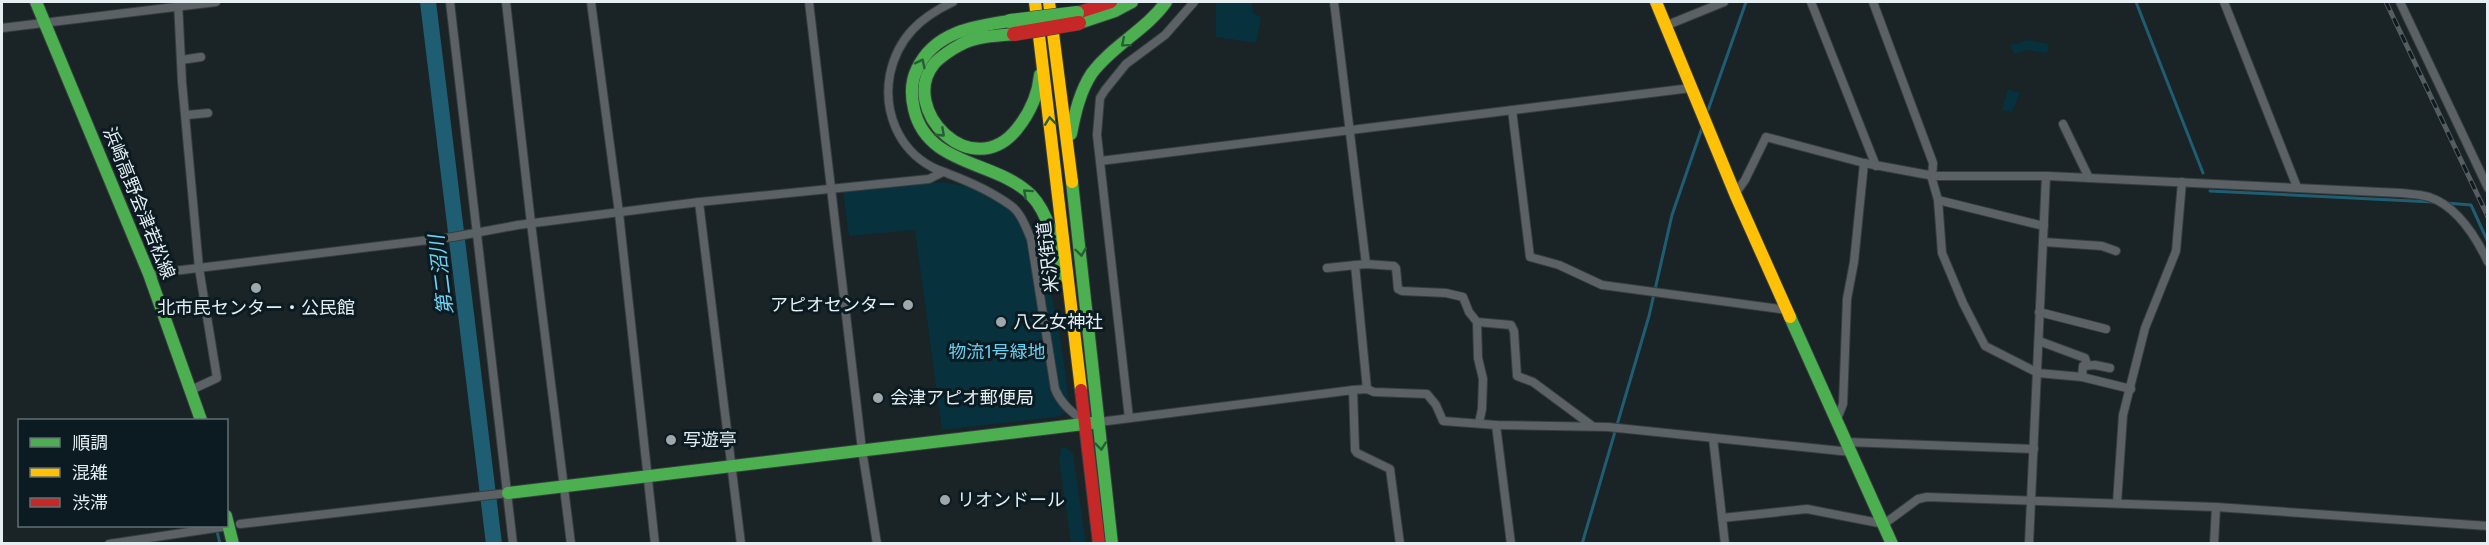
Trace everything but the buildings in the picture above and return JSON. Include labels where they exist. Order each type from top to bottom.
[{"type":"main road","name":"浜崎高野会津若松線","points":[[36,2],[149,274],[201,419]]},
{"type":"main road","name":"米沢街道","points":[[1035,2],[1078,367],[1092,423],[1112,543]]},
{"type":"main road","name":"米沢街道","points":[[1049,2],[1083,268],[1099,543]]},
{"type":"main road","points":[[1078,18],[1111,2]]},
{"type":"main road","points":[[1078,367],[1058,265],[1047,222],[1039,205],[1030,194],[1016,184],[956,159],[934,145],[924,133],[916,117],[912,101],[912,85],[925,53],[936,43],[963,29],[1012,28],[1078,18],[1115,11],[1132,2]]},
{"type":"main road","points":[[1068,152],[1074,114],[1082,90],[1098,66],[1141,30],[1166,2]]},
{"type":"main road","points":[[1656,2],[1735,194],[1892,543]]},
{"type":"main road","points":[[1012,28],[962,44],[947,52],[931,70],[926,82],[926,108],[931,122],[955,145],[978,150],[993,148],[1016,135],[1023,125],[1040,80],[1041,49]]},
{"type":"main road","points":[[501,494],[1092,423]]},
{"type":"main road","points":[[227,527],[233,543]]},
{"type":"street","points":[[2,28],[179,4],[216,2]]},
{"type":"street","points":[[450,2],[476,231],[501,494],[513,543]]},
{"type":"street","points":[[506,2],[571,543]]},
{"type":"street","points":[[591,2],[619,213],[655,543]]},
{"type":"street","points":[[809,2],[862,450],[877,543]]},
{"type":"street","points":[[953,2],[934,11],[907,34],[898,50],[888,83],[888,102],[897,133],[917,157],[1012,206],[1022,219],[1031,239],[1055,389],[1067,409],[1092,423],[1366,389],[1374,392],[1427,394],[1436,405],[1443,421],[1496,425],[1608,427],[1713,438],[1849,447],[2034,448]]},
{"type":"street","points":[[1129,418],[1097,135],[1100,99],[1126,64],[1165,35],[1194,2]]},
{"type":"street","points":[[1334,2],[1366,264]]},
{"type":"street","points":[[1665,26],[1724,2]]},
{"type":"street","points":[[1811,2],[1876,166]]},
{"type":"street","points":[[1873,2],[1933,163],[1934,176],[1932,179],[1938,200],[1942,254],[1985,346],[2038,373],[2082,377],[2131,389]]},
{"type":"street","points":[[2223,2],[2297,187]]},
{"type":"street","points":[[2400,2],[2487,188]]},
{"type":"street","points":[[179,4],[181,60],[199,268],[217,378],[191,390]]},
{"type":"street","points":[[181,60],[201,57]]},
{"type":"street","points":[[1100,161],[1691,88]]},
{"type":"street","points":[[1512,110],[1530,256],[1559,265],[1602,285],[1787,310]]},
{"type":"street","points":[[187,115],[208,113]]},
{"type":"street","points":[[2063,124],[2089,178]]},
{"type":"street","points":[[1735,194],[1745,180],[1766,137],[1876,166],[1934,176],[2046,176],[2297,187],[2429,197],[2450,210],[2464,223],[2476,238],[2487,262]]},
{"type":"street","points":[[1837,419],[1842,404],[1847,299],[1854,262],[1864,163]]},
{"type":"street","points":[[149,274],[699,202],[929,179],[943,172]]},
{"type":"street","points":[[2029,543],[2046,176]]},
{"type":"street","points":[[2116,503],[2121,428],[2145,328],[2176,251],[2182,182]]},
{"type":"street","points":[[1938,200],[2044,226]]},
{"type":"street","points":[[699,202],[741,543]]},
{"type":"street","points":[[2044,242],[2102,246],[2116,251]]},
{"type":"street","points":[[1327,268],[1366,264],[1394,266],[1398,289],[1402,291],[1446,293],[1463,297],[1469,312],[1477,322],[1478,358],[1483,379],[1479,423]]},
{"type":"street","points":[[1355,265],[1366,389]]},
{"type":"street","points":[[2040,312],[2106,329]]},
{"type":"street","points":[[1477,322],[1511,325],[1514,331],[1517,376],[1533,382],[1592,426]]},
{"type":"street","points":[[2039,341],[2085,358],[2087,364]]},
{"type":"street","points":[[2082,377],[2083,366],[2087,364]]},
{"type":"street","points":[[2087,364],[2110,368]]},
{"type":"street","points":[[1353,390],[1355,450],[1390,469],[1400,543]]},
{"type":"street","points":[[1496,425],[1511,543]]},
{"type":"street","points":[[1713,438],[1725,543]]},
{"type":"street","points":[[228,525],[501,494]]},
{"type":"street","points":[[1722,518],[1807,509],[1884,524],[1918,499],[1927,496],[2216,507],[2487,526]]},
{"type":"street","points":[[2214,543],[2216,507]]},
{"type":"street","points":[[109,543],[213,527]]},
{"type":"green space","points":[[1216,2],[1252,2],[1253,13],[1261,17],[1256,43],[1216,37]]},
{"type":"green space","points":[[2029,40],[2049,44],[2047,53],[2028,50],[2014,54],[2010,45]]},
{"type":"green space","points":[[2008,89],[2020,93],[2012,112],[2002,110]]},
{"type":"green space","name":"物流1号緑地","points":[[943,182],[981,189],[1002,196],[1018,209],[1031,232],[1042,260],[1058,325],[1070,407],[1067,412],[1056,417],[942,430],[915,230],[849,236],[843,192]]},
{"type":"green space","points":[[1065,447],[1073,453],[1086,543],[1071,543],[1059,460],[1061,448]]},
{"type":"waterway","name":"第二沼川","points":[[428,2],[494,544]]},
{"type":"waterway","points":[[1707,113],[1746,2]]},
{"type":"waterway","points":[[2136,2],[2203,173]]},
{"type":"waterway","points":[[1582,544],[1649,316],[1672,215],[1703,125]]},
{"type":"waterway","points":[[2210,191],[2433,202]]},
{"type":"waterway","points":[[2446,203],[2471,205],[2488,242]]},
{"type":"waterway","points":[[217,531],[220,544]]},
{"type":"railway","points":[[2386,2],[2488,217]]},
{"type":"traffic: fast","points":[[36,2],[149,274],[201,419]]},
{"type":"traffic: fast","points":[[1079,23],[1115,11],[1132,2]]},
{"type":"traffic: fast","points":[[1071,134],[1081,95],[1092,73],[1100,63],[1149,21],[1166,2]]},
{"type":"traffic: fast","points":[[1010,21],[1077,13]]},
{"type":"traffic: fast","points":[[1010,21],[983,25],[956,33],[934,47],[924,57],[915,74],[912,89],[913,104],[921,128],[933,142],[964,161],[1016,184],[1038,203],[1048,223],[1060,276]]},
{"type":"traffic: fast","points":[[1014,34],[966,42],[934,64],[925,82],[925,101],[933,119],[945,134],[961,145],[980,149],[999,144],[1017,129],[1025,117],[1035,97],[1040,75]]},
{"type":"traffic: fast","points":[[1072,182],[1112,544]]},
{"type":"traffic: fast","points":[[1790,317],[1892,544]]},
{"type":"traffic: fast","points":[[508,493],[1092,423]]},
{"type":"traffic: fast","points":[[228,524],[233,544]]},
{"type":"traffic: slow","points":[[1035,2],[1081,390]]},
{"type":"traffic: slow","points":[[1049,2],[1072,182]]},
{"type":"traffic: slow","points":[[1656,2],[1736,196],[1790,317]]},
{"type":"traffic: jam","points":[[1077,13],[1111,2]]},
{"type":"traffic: jam","points":[[1014,34],[1079,23]]},
{"type":"traffic: jam","points":[[1081,390],[1099,544]]},
{"type":"place","name":"北市民センター・公民館","points":[[256,288]]},
{"type":"place","name":"アピオセンター","points":[[908,305]]},
{"type":"place","name":"八乙女神社","points":[[1001,322]]},
{"type":"place","name":"会津アピオ郵便局","points":[[878,398]]},
{"type":"place","name":"写遊亭","points":[[671,440]]},
{"type":"place","name":"リオンドール","points":[[945,500]]}]
